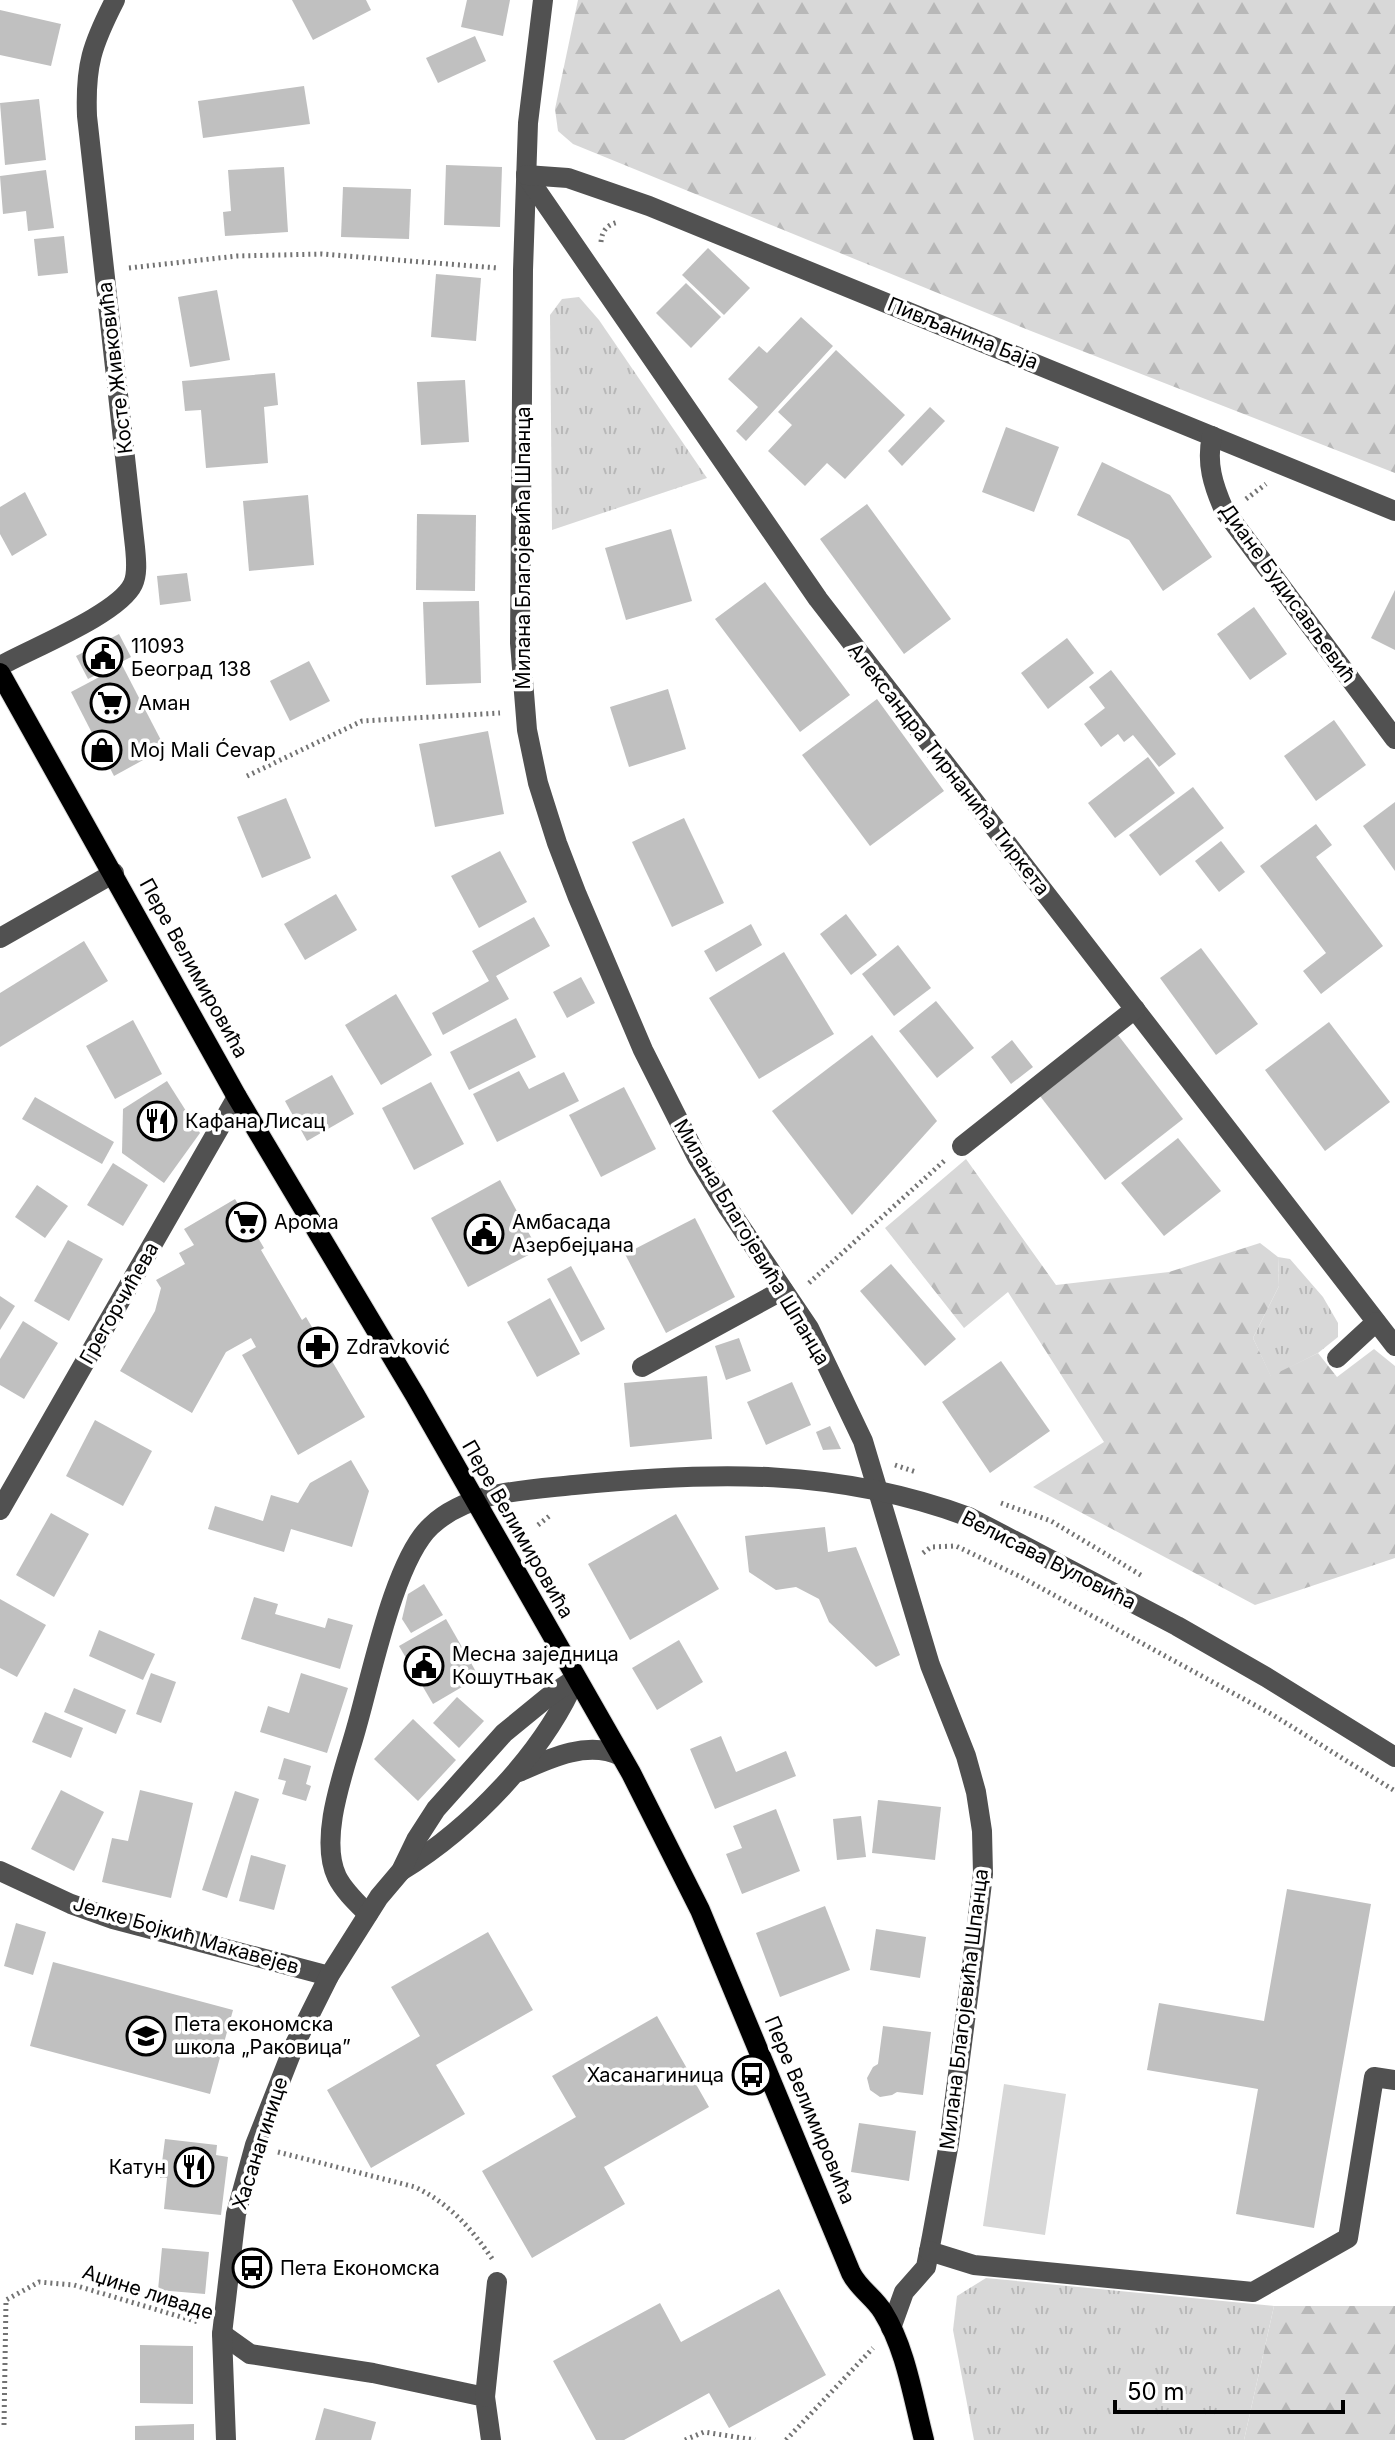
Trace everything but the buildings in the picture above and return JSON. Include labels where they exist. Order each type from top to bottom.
[{"type":"main road","name":"Пере Велимировића","points":[[0,673],[237,1097],[475,1500],[668,1844],[700,1910],[851,2273],[883,2311],[891,2328],[900,2349],[924,2440]]},
{"type":"street","name":"Косте Живковића","points":[[0,666],[114,607],[124,599],[134,582],[135,547],[87,116],[86,79],[91,50],[115,0]]},
{"type":"street","name":"Милана Благојевића Шпанца","points":[[543,0],[528,123],[526,175],[520,643],[525,712],[538,783],[557,843],[643,1050],[697,1157],[809,1328],[863,1441],[930,1665],[966,1756],[982,1831],[983,1874],[949,2143],[925,2270],[904,2292],[891,2328]]},
{"type":"street","name":"Пивљанина Баја","points":[[526,175],[568,178],[649,206],[1395,511]]},
{"type":"street","name":"Александра Тирнанића Тиркета","points":[[526,175],[818,599],[1395,1346]]},
{"type":"street","name":"Диане Будисављевић","points":[[1212,436],[1210,469],[1224,510],[1395,739]]},
{"type":"street","points":[[0,938],[114,873]]},
{"type":"street","points":[[962,1146],[1135,1009]]},
{"type":"street","name":"Грегорчићева","points":[[0,1510],[237,1097]]},
{"type":"street","points":[[642,1367],[787,1295]]},
{"type":"street","points":[[1337,1358],[1376,1322]]},
{"type":"street","name":"Велисава Вуловића","points":[[475,1500],[564,1486],[660,1476],[724,1474],[805,1479],[939,1505],[969,1517],[1177,1626],[1395,1757]]},
{"type":"street","points":[[368,1914],[341,1884],[332,1859],[334,1813],[346,1764],[405,1562],[430,1526],[475,1500]]},
{"type":"street","name":"Хасанагинице","points":[[401,1871],[428,1854],[515,1773],[552,1726],[576,1678]]},
{"type":"street","name":"Хасанагинице","points":[[226,2440],[222,2334],[232,2237],[240,2193],[273,2093],[329,1976],[368,1914],[401,1871],[436,1809],[504,1733],[576,1678]]},
{"type":"street","name":"Хасанагинице","points":[[515,1773],[551,1758],[589,1749],[604,1749],[621,1756]]},
{"type":"street","name":"Јелке Бојкић Макавејев","points":[[0,1871],[71,1904],[113,1919],[329,1976]]},
{"type":"street","points":[[929,2251],[974,2265],[1253,2292],[1348,2238],[1374,2077],[1395,2080]]},
{"type":"street","points":[[491,2440],[485,2397],[497,2282]]},
{"type":"street","points":[[222,2334],[250,2354],[373,2373],[485,2397]]},
{"type":"path","points":[[103,270],[237,256],[322,254],[523,270]]},
{"type":"path","points":[[247,776],[362,721],[525,712]]},
{"type":"path","points":[[787,1295],[962,1146]]},
{"type":"path","points":[[538,1525],[555,1512]]},
{"type":"path","points":[[902,1575],[916,1571],[920,1555],[931,1547],[956,1546],[1021,1577],[1273,1715],[1395,1791]]},
{"type":"path","points":[[273,2151],[415,2187],[435,2196],[474,2232],[493,2260],[497,2282]]},
{"type":"path","name":"Аџине ливаде","points":[[2,2424],[6,2300],[39,2282],[74,2285],[212,2327],[222,2334]]},
{"type":"path","points":[[786,2440],[891,2328]]},
{"type":"path","points":[[685,2440],[704,2432],[755,2440]]},
{"type":"green space","points":[[578,0],[1395,0],[1395,473],[1031,331],[573,144],[558,131],[555,109]]},
{"type":"green space","points":[[579,297],[599,320],[707,478],[552,530],[550,315],[562,299]]},
{"type":"green space","points":[[966,1159],[1056,1285],[1169,1272],[1260,1243],[1278,1257],[1279,1286],[1253,1338],[1271,1376],[1318,1353],[1337,1377],[1374,1349],[1395,1366],[1395,1558],[1255,1605],[1033,1487],[1104,1442],[1008,1292],[964,1328],[885,1228]]},
{"type":"green space","points":[[1278,1257],[1290,1259],[1323,1297],[1338,1323],[1338,1337],[1318,1353],[1271,1377],[1253,1338],[1279,1286]]},
{"type":"green space","points":[[1004,2084],[1066,2094],[1045,2235],[983,2226]]},
{"type":"green space","points":[[986,2278],[1274,2306],[1244,2440],[974,2440],[953,2330],[957,2296]]},
{"type":"green space","points":[[1274,2306],[1395,2306],[1395,2440],[1244,2440]]},
{"type":"place","name":"11093 Београд 138","points":[[103,657]]},
{"type":"place","name":"Аман","points":[[110,703]]},
{"type":"place","name":"Moj Mali Ćevap","points":[[102,750]]},
{"type":"place","name":"Кафана Лисац","points":[[157,1121]]},
{"type":"place","name":"Арома","points":[[246,1222]]},
{"type":"place","name":"Амбасада Азербејџана","points":[[484,1234]]},
{"type":"place","name":"Zdravković","points":[[318,1347]]},
{"type":"place","name":"Месна заједница Кошутњак","points":[[424,1666]]},
{"type":"place","name":"Пета економска школа „Раковица”","points":[[146,2036]]},
{"type":"place","name":"Хасанагиница","points":[[752,2075]]},
{"type":"place","name":"Катун","points":[[194,2167]]},
{"type":"place","name":"Пета Економска","points":[[252,2268]]}]
